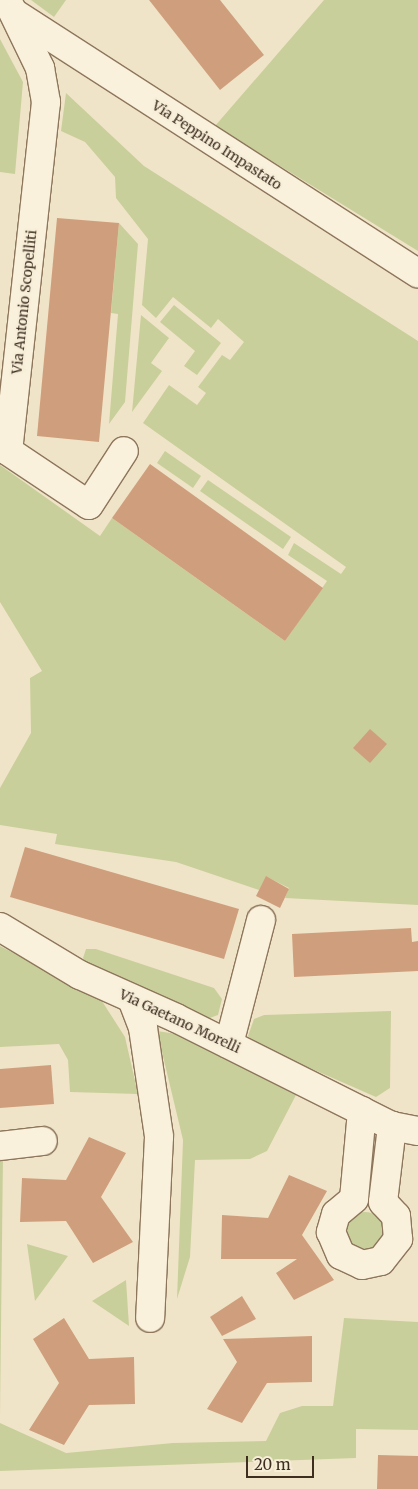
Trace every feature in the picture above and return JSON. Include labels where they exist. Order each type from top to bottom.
[{"type":"street","name":"Via Peppino Impastato","points":[[12,8],[418,273]]},
{"type":"street","name":"Via Antonio Scopelliti","points":[[12,8],[40,68],[46,102],[8,451],[89,505],[124,451]]},
{"type":"street","points":[[229,1044],[261,920]]},
{"type":"street","name":"Via Gaetano Morelli","points":[[0,927],[80,975],[229,1044],[362,1111],[405,1128],[383,1202],[396,1216],[398,1239],[388,1256],[362,1265],[341,1255],[331,1232],[336,1214],[354,1198],[362,1111]]},
{"type":"street","points":[[132,999],[143,1028],[159,1137],[150,1318]]},
{"type":"street","points":[[0,1146],[44,1141]]},
{"type":"green space","points":[[31,0],[66,0],[54,17]]},
{"type":"green space","points":[[324,0],[418,0],[418,251],[215,126]]},
{"type":"green space","points":[[0,39],[23,82],[15,174],[0,172]]},
{"type":"green space","points":[[66,93],[144,166],[418,341],[418,905],[285,898],[289,888],[267,877],[259,890],[176,862],[55,844],[57,834],[0,825],[0,788],[31,733],[30,678],[42,671],[0,602],[0,465],[100,536],[112,518],[285,641],[327,581],[288,555],[294,543],[341,574],[346,567],[143,423],[169,385],[197,405],[206,393],[198,387],[222,355],[230,360],[244,342],[218,319],[211,328],[173,297],[156,318],[142,305],[148,239],[116,198],[115,177],[85,142],[61,131]]},
{"type":"green space","points":[[119,223],[138,244],[125,402],[109,424],[118,314],[111,313]]},
{"type":"green space","points":[[174,305],[221,343],[197,375],[184,366],[195,351],[160,322]]},
{"type":"green space","points":[[141,315],[169,338],[151,363],[162,371],[132,412]]},
{"type":"green space","points":[[165,451],[201,476],[193,488],[157,463]]},
{"type":"green space","points":[[208,480],[291,537],[283,549],[200,491]]},
{"type":"green space","points":[[0,946],[100,998],[125,1037],[138,1094],[70,1092],[68,1060],[59,1044],[0,1047]]},
{"type":"green space","points":[[86,949],[96,949],[214,988],[222,999],[218,1015],[207,1019],[89,968],[83,958]]},
{"type":"green space","points":[[391,1011],[390,1088],[376,1097],[255,1044],[248,1036],[254,1019],[264,1015]]},
{"type":"green space","points":[[157,1031],[177,1034],[296,1095],[267,1151],[250,1159],[195,1160],[190,1257],[177,1299],[183,1140]]},
{"type":"green space","points":[[0,1155],[3,1155],[0,1417]]},
{"type":"green space","points":[[365,1212],[379,1217],[384,1231],[379,1245],[365,1250],[351,1245],[346,1231],[351,1217]]},
{"type":"green space","points":[[27,1244],[68,1256],[35,1301]]},
{"type":"green space","points":[[126,1280],[129,1326],[92,1301]]},
{"type":"green space","points":[[344,1318],[418,1322],[418,1430],[356,1429],[356,1458],[0,1471],[0,1423],[66,1453],[173,1443],[266,1441],[280,1413],[302,1406],[333,1406]]},
{"type":"building","points":[[149,0],[220,0],[264,55],[220,90]]},
{"type":"building","points":[[57,218],[119,223],[99,442],[37,436]]},
{"type":"building","points":[[150,464],[323,588],[285,641],[112,518]]},
{"type":"building","points":[[370,729],[387,744],[370,763],[353,748]]},
{"type":"building","points":[[25,847],[239,909],[224,959],[10,897]]},
{"type":"building","points":[[266,876],[289,889],[280,908],[256,896]]},
{"type":"building","points":[[411,928],[412,942],[418,941],[418,971],[294,977],[292,934]]},
{"type":"building","points":[[51,1065],[54,1104],[0,1108],[0,1069]]},
{"type":"building","points":[[89,1137],[126,1153],[101,1197],[133,1242],[93,1263],[66,1221],[20,1222],[22,1178],[66,1180]]},
{"type":"building","points":[[289,1175],[327,1191],[302,1235],[334,1280],[294,1300],[276,1273],[297,1259],[221,1259],[222,1215],[268,1218]]},
{"type":"building","points":[[242,1296],[256,1319],[222,1336],[210,1317]]},
{"type":"building","points":[[64,1318],[89,1359],[134,1357],[135,1404],[89,1405],[64,1445],[29,1430],[59,1383],[33,1339]]},
{"type":"building","points":[[312,1336],[312,1382],[267,1383],[242,1423],[207,1409],[237,1362],[223,1339]]},
{"type":"building","points":[[378,1455],[418,1456],[418,1489],[377,1489]]}]
